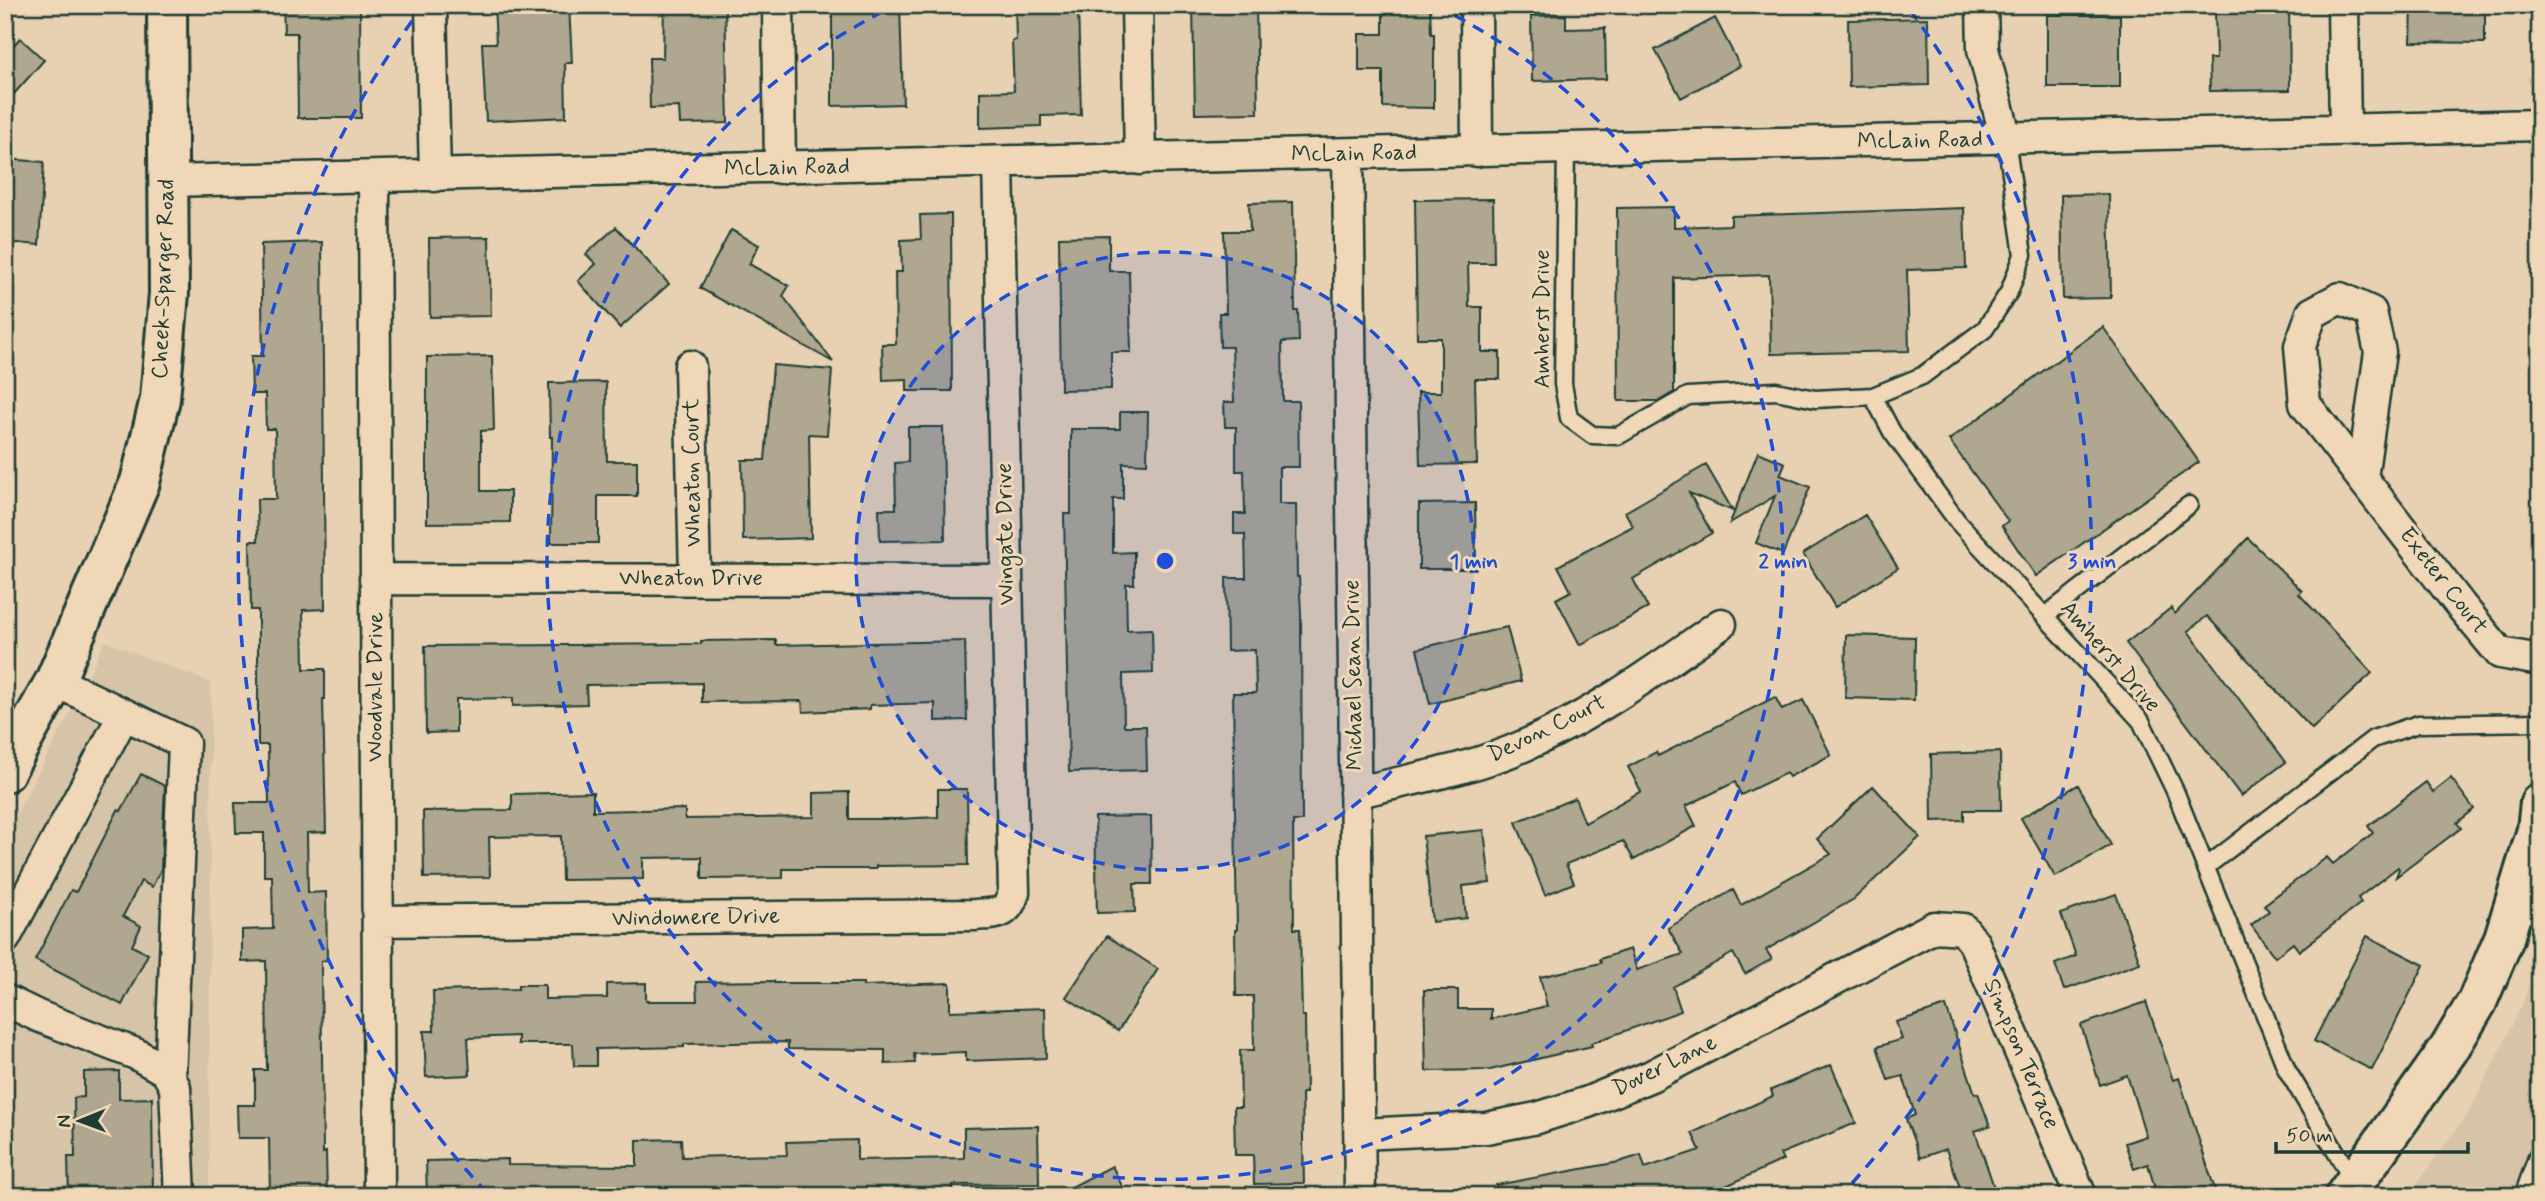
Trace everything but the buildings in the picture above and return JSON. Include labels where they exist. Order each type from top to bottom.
[{"type":"main road","name":"Cheek-Sparger Road","points":[[5,772],[55,681],[140,482],[160,399],[169,293],[167,5]]},
{"type":"main road","points":[[2348,1192],[2449,1049],[2477,1002],[2504,938],[2526,913],[2540,803]]},
{"type":"street","points":[[431,5],[435,176]]},
{"type":"street","points":[[778,5],[780,168]]},
{"type":"street","points":[[1137,5],[1140,159]]},
{"type":"street","points":[[1476,5],[1477,151]]},
{"type":"street","points":[[1982,5],[1983,49],[2006,139]]},
{"type":"street","points":[[2343,5],[2345,130]]},
{"type":"street","name":"McLain Road","points":[[167,181],[2540,125]]},
{"type":"street","name":"Michael Sean Drive","points":[[1348,154],[1360,1196]]},
{"type":"street","name":"Wingate Drive","points":[[998,163],[1014,892],[1010,904]]},
{"type":"street","name":"Woodvale Drive","points":[[374,178],[379,1196]]},
{"type":"street","name":"Exeter Court","points":[[2362,478],[2380,352],[2371,312],[2340,298],[2312,313],[2300,346],[2305,404],[2362,478],[2461,606],[2500,653],[2540,660]]},
{"type":"street","name":"Wheaton Court","points":[[690,366],[695,579]]},
{"type":"street","name":"Wheaton Drive","points":[[375,579],[1007,580]]},
{"type":"street","name":"Devon Court","points":[[1355,793],[1473,764],[1520,748],[1575,720],[1648,676],[1721,624]]},
{"type":"street","points":[[55,681],[184,743],[170,1078]]},
{"type":"street","points":[[5,938],[124,714]]},
{"type":"street","name":"Windomere Drive","points":[[378,921],[975,915],[1001,912],[1010,904]]},
{"type":"street","name":"Dover Lane","points":[[1360,1135],[1486,1128],[1537,1118],[1588,1101],[1651,1076],[1934,927],[1947,926]]},
{"type":"street","name":"Simpson Terrace","points":[[1947,926],[1963,929],[1974,943],[2081,1196]]},
{"type":"street","points":[[5,1000],[38,1016],[136,1054],[166,1071],[175,1087],[180,1196]]},
{"type":"lane","name":"Amherst Drive","points":[[1566,149],[1563,384],[1569,418],[1592,435],[1618,436],[1688,396],[1776,391],[1815,399],[1873,396],[1922,376],[1985,329],[2009,292],[2023,255],[2006,139]]},
{"type":"lane","name":"Amherst Drive","points":[[1873,396],[1892,432],[1958,523],[2141,721],[2207,866],[2287,1070],[2348,1192]]},
{"type":"lane","points":[[2045,616],[2189,505]]},
{"type":"lane","points":[[2207,866],[2373,739],[2418,724],[2540,722]]},
{"type":"lane","points":[[2523,1196],[2540,1149]]},
{"type":"shaded area","points":[[105,641],[211,683],[209,1196],[5,1196],[5,835],[75,704]]},
{"type":"shaded area","points":[[2540,952],[2540,1196],[2408,1196],[2471,1109],[2522,1005]]}]
